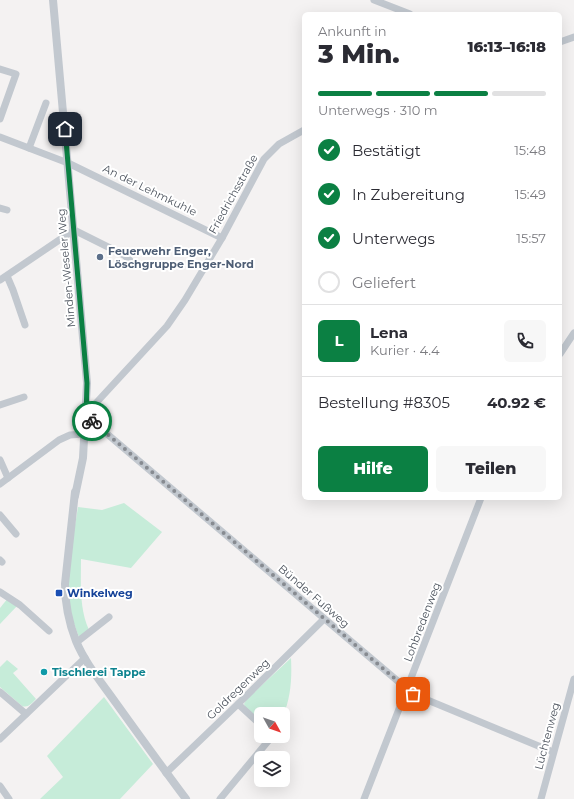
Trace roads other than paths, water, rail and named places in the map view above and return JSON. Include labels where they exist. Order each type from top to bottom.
[{"type":"street","name":"Minden-Weseler Weg","points":[[53,0],[87,383],[83,458],[75,496],[65,584],[65,598],[70,622],[77,642],[85,658],[186,799]]},
{"type":"street","points":[[374,0],[405,12]]},
{"type":"street","points":[[562,41],[574,37]]},
{"type":"street","points":[[0,69],[16,74],[0,119]]},
{"type":"street","points":[[29,148],[46,103]]},
{"type":"street","name":"Friedrichsstraße","points":[[86,411],[96,403],[167,326],[185,300],[222,238],[264,159],[279,144],[302,131]]},
{"type":"street","name":"An der Lehmkuhle","points":[[0,137],[68,163],[222,238]]},
{"type":"street","points":[[0,280],[74,230],[124,255],[136,266]]},
{"type":"street","points":[[7,276],[25,325]]},
{"type":"street","points":[[562,351],[574,333]]},
{"type":"street","points":[[0,405],[24,396]]},
{"type":"street","name":"Bünder Fußweg","points":[[86,411],[324,619],[413,694],[553,752]]},
{"type":"street","points":[[0,484],[59,440],[70,435],[83,436]]},
{"type":"street","points":[[0,460],[8,478]]},
{"type":"street","name":"Lohbredenweg","points":[[364,799],[480,500]]},
{"type":"street","points":[[0,515],[16,534]]},
{"type":"street","points":[[0,602],[3,593],[20,605],[48,632]]},
{"type":"street","points":[[77,642],[109,617]]},
{"type":"street","name":"Goldregenweg","points":[[166,773],[324,619]]},
{"type":"street","points":[[0,739],[85,658]]},
{"type":"street","name":"Lüchtenweg","points":[[541,799],[574,678]]},
{"type":"street","points":[[0,692],[26,714]]},
{"type":"street","points":[[238,704],[254,719]]},
{"type":"street","points":[[220,799],[267,743]]},
{"type":"street","points":[[0,786],[9,799]]},
{"type":"place","name":"Feuerwehr Enger, Löschgruppe Enger-Nord","points":[[100,257]]},
{"type":"place","name":"Winkelweg","points":[[59,593]]},
{"type":"place","name":"Tischlerei Tappe","points":[[44,672]]}]
